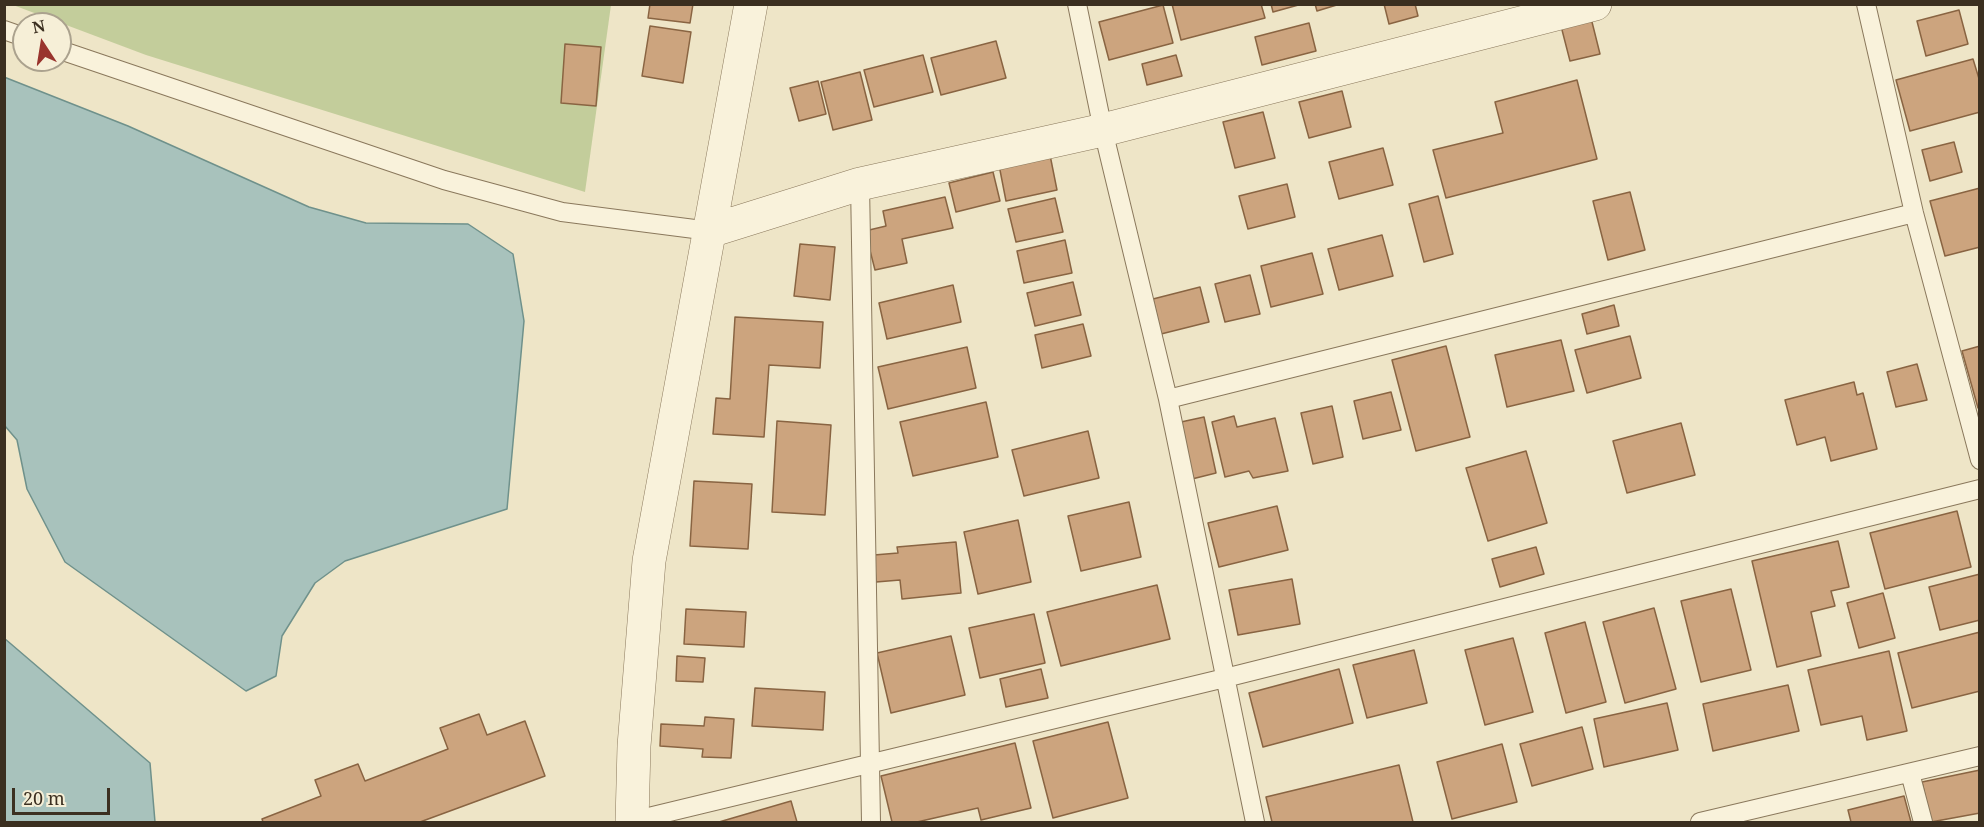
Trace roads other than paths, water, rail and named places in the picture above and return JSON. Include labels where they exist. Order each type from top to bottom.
[{"type":"street","points":[[632,822],[634,746],[649,561],[751,4]]},
{"type":"street","points":[[710,231],[860,184],[1103,130],[1595,4]]},
{"type":"lane","points":[[1077,4],[1103,130],[1168,399],[1255,822]]},
{"type":"lane","points":[[1866,4],[1914,213],[1980,460]]},
{"type":"lane","points":[[72,54],[444,180],[562,212],[710,231]]},
{"type":"lane","points":[[860,184],[871,822]]},
{"type":"lane","points":[[1168,399],[1914,213]]},
{"type":"lane","points":[[632,822],[1225,678],[1980,489]]},
{"type":"lane","points":[[1700,822],[1980,756]]},
{"type":"lane","points":[[1910,773],[1923,822]]},
{"type":"water","points":[[4,77],[128,126],[309,207],[366,223],[468,224],[513,254],[524,321],[507,509],[345,561],[315,583],[282,636],[276,676],[246,691],[65,562],[27,489],[17,440],[5,426]]},
{"type":"water","points":[[4,638],[150,763],[155,822],[5,822]]}]
